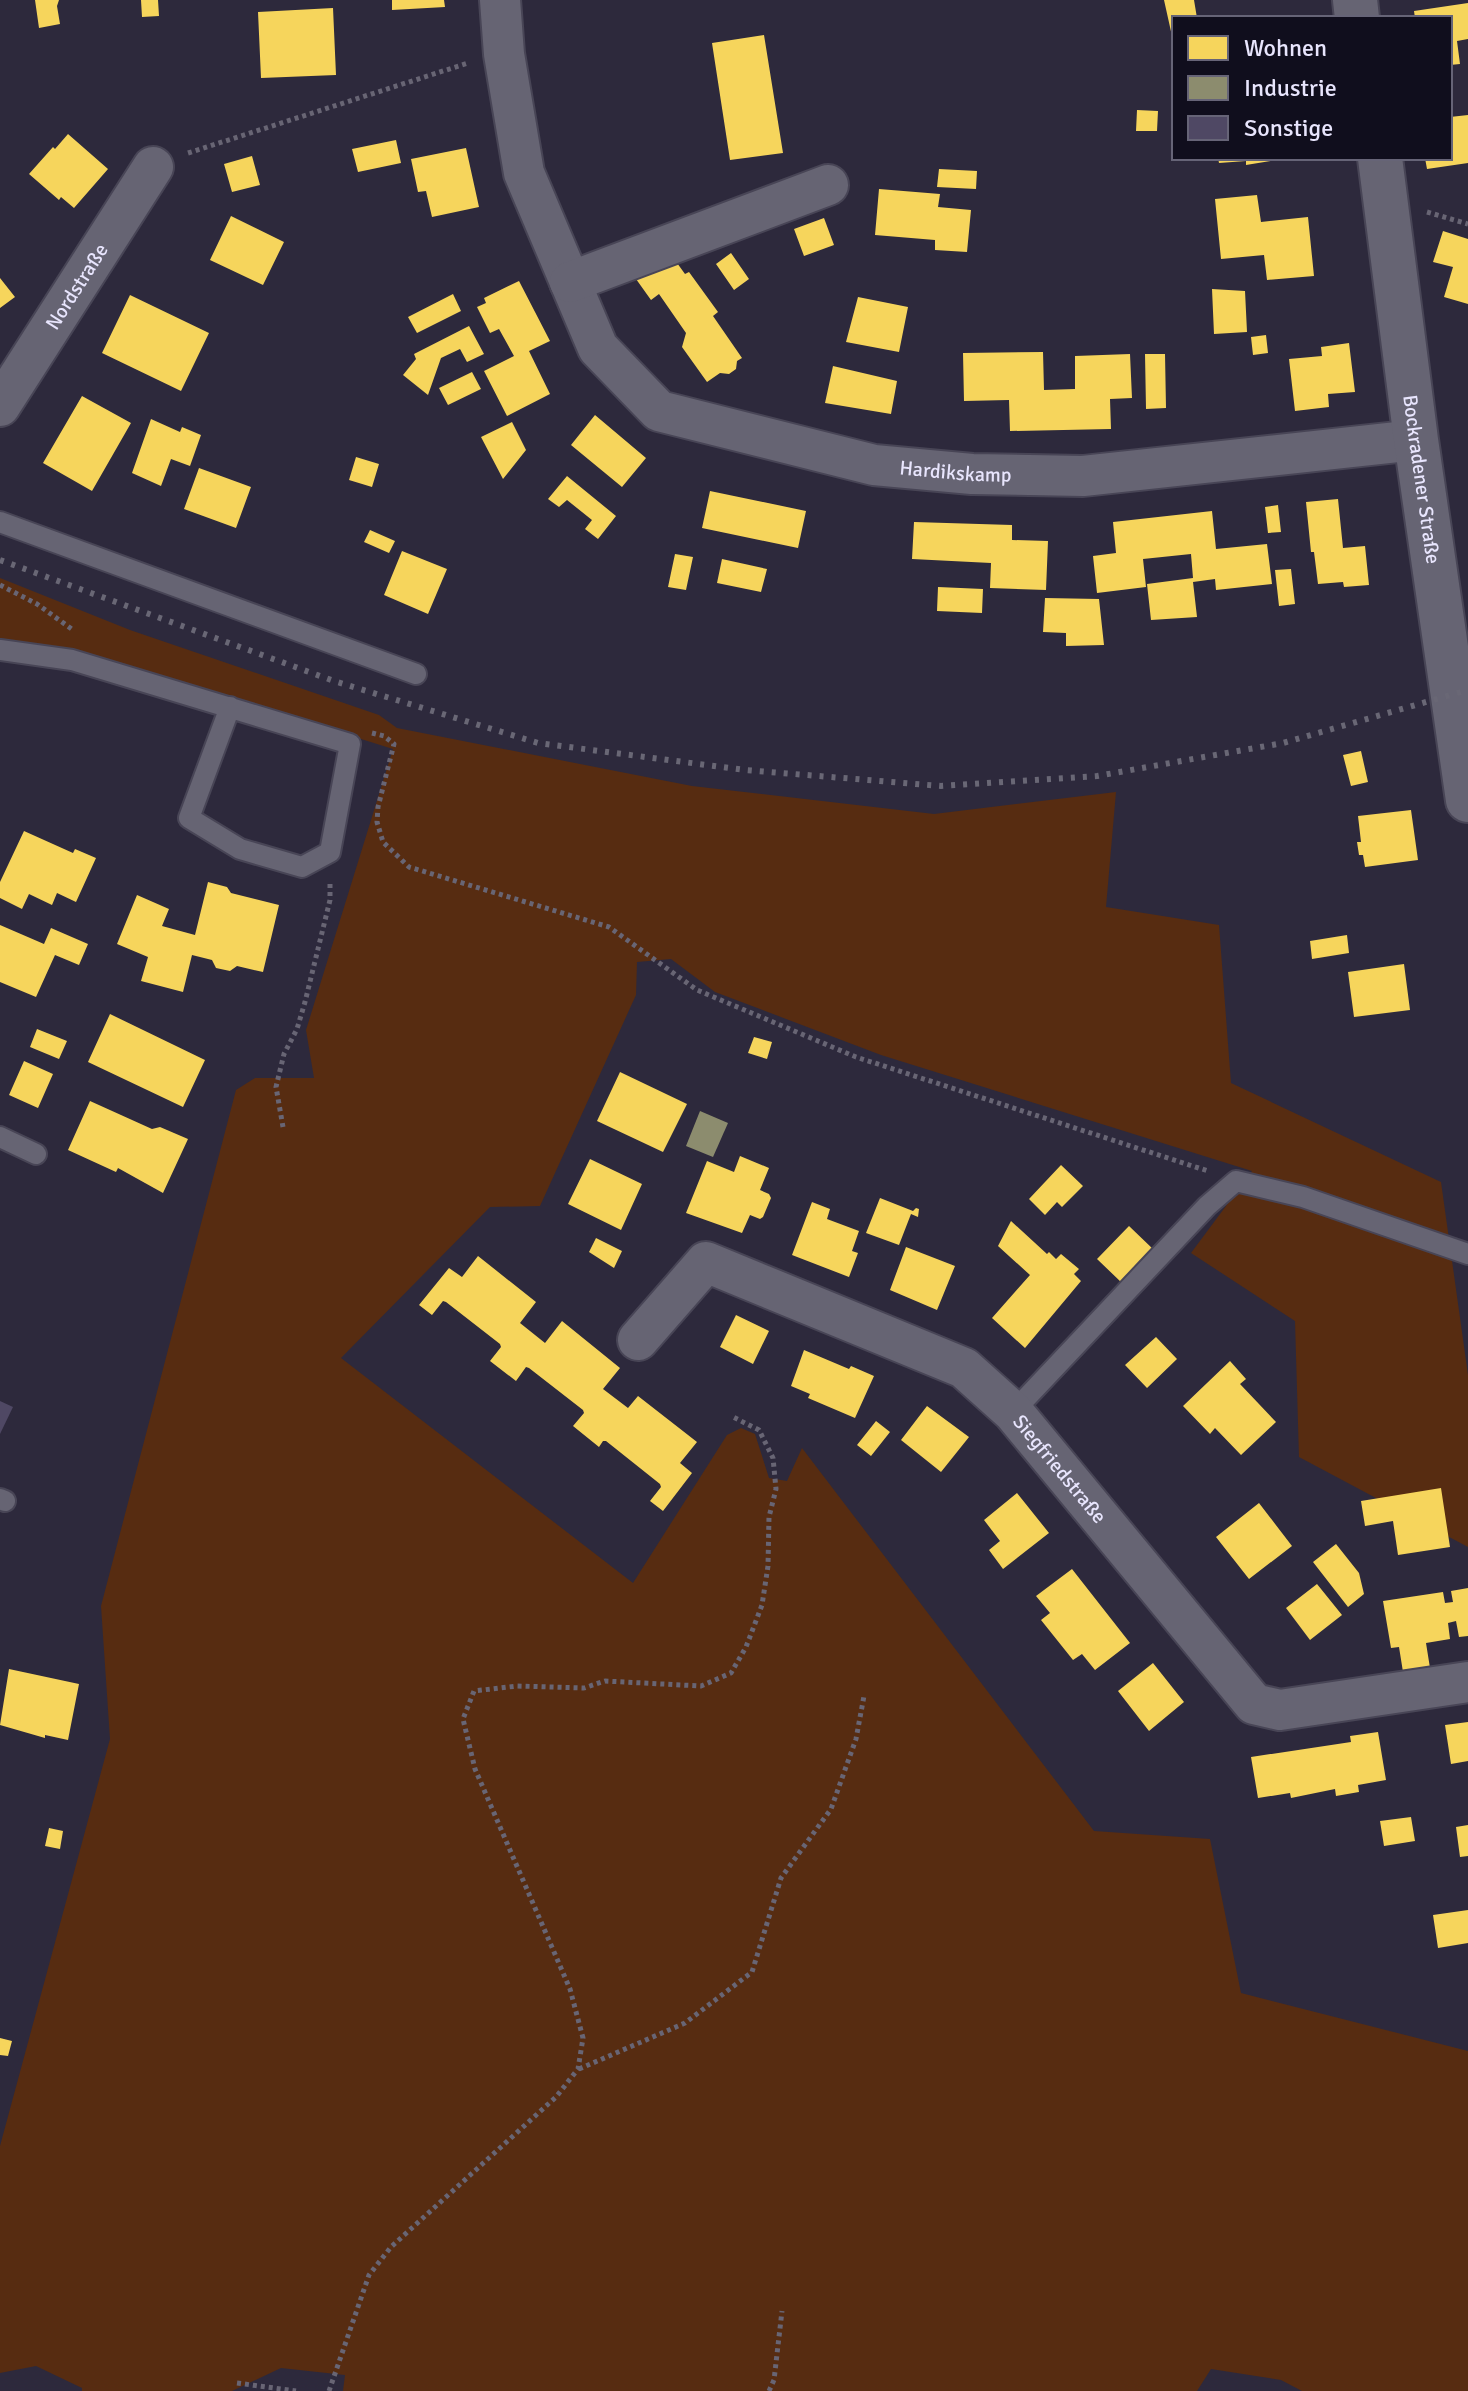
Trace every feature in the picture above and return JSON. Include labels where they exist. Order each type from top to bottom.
[{"type":"street","name":"Hardikskamp","points":[[500,0],[504,54],[524,173],[598,348],[659,411],[874,465],[972,474],[1076,476],[1416,440]]},
{"type":"street","name":"Bockradener Straße","points":[[1380,160],[1416,440],[1468,800]]},
{"type":"street","name":"Nordstraße","points":[[0,406],[153,167]]},
{"type":"street","points":[[570,282],[828,185]]},
{"type":"street","name":"Siegfriedstraße","points":[[638,1340],[706,1262],[964,1368],[1013,1412],[1254,1704],[1280,1710],[1468,1682]]},
{"type":"lane","points":[[0,522],[416,674]]},
{"type":"lane","points":[[0,650],[72,660],[230,707],[350,744],[330,852],[302,867],[240,849],[189,818],[230,707]]},
{"type":"lane","points":[[0,1137],[36,1154]]},
{"type":"lane","points":[[1013,1412],[1207,1206],[1236,1181],[1303,1197],[1468,1254]]},
{"type":"path","points":[[153,167],[203,148],[504,54]]},
{"type":"path","points":[[0,585],[37,604],[81,635]]},
{"type":"path","points":[[368,732],[384,736],[394,744],[377,822],[383,842],[409,867],[609,927],[697,990],[856,1057],[1236,1181]]},
{"type":"path","points":[[283,1127],[276,1087],[284,1054],[297,1029],[330,900],[330,852]]},
{"type":"path","points":[[578,2069],[583,2038],[570,1989],[475,1769],[463,1719],[474,1691],[517,1686],[584,1688],[605,1681],[701,1686],[731,1673],[746,1647],[762,1605],[768,1566],[769,1517],[776,1489],[773,1458],[759,1430],[731,1416]]},
{"type":"path","points":[[329,2391],[369,2275],[391,2247],[556,2097],[578,2069],[685,2023],[752,1972],[781,1878],[831,1809],[856,1739],[864,1696]]},
{"type":"path","points":[[769,2391],[774,2380],[782,2311]]},
{"type":"path","points":[[237,2383],[296,2391]]},
{"type":"shaded area","points":[[0,578],[130,630],[379,715],[397,728],[692,786],[934,814],[1116,792],[1106,907],[1219,925],[1231,1083],[1441,1182],[1468,1375],[1468,1547],[1299,1457],[1295,1321],[1191,1253],[1252,1171],[881,1055],[715,992],[671,959],[637,962],[636,995],[540,1206],[490,1207],[341,1358],[633,1583],[727,1435],[741,1428],[755,1434],[769,1478],[787,1481],[802,1448],[1094,1831],[1210,1839],[1241,1993],[1468,2051],[1468,2391],[1302,2391],[1281,2380],[1211,2369],[1197,2391],[343,2391],[345,2375],[281,2368],[232,2391],[82,2391],[82,2388],[36,2366],[0,2373],[0,2146],[110,1739],[101,1606],[236,1090],[255,1078],[314,1078],[306,1030],[393,749],[90,654],[0,638]]},
{"type":"building: Wohnen","points":[[35,0],[59,0],[60,24],[39,28]]},
{"type":"building: Wohnen","points":[[141,0],[158,0],[159,16],[142,17]]},
{"type":"building: Wohnen","points":[[392,0],[444,0],[445,7],[392,10]]},
{"type":"building: Wohnen","points":[[1164,0],[1194,0],[1197,16],[1172,16],[1172,36]]},
{"type":"building: Wohnen","points":[[1468,3],[1468,39],[1457,41],[1460,64],[1452,65],[1452,16],[1415,16],[1414,11]]},
{"type":"building: Wohnen","points":[[333,8],[336,75],[261,78],[258,12]]},
{"type":"building: Wohnen","points":[[764,35],[783,153],[730,160],[712,43]]},
{"type":"building: Wohnen","points":[[1137,110],[1158,111],[1157,131],[1136,131]]},
{"type":"building: Wohnen","points":[[1468,115],[1468,163],[1427,169],[1425,160],[1452,160],[1452,117]]},
{"type":"building: Wohnen","points":[[68,134],[108,169],[74,208],[61,197],[59,200],[29,174]]},
{"type":"building: Wohnen","points":[[396,140],[401,163],[358,172],[352,149]]},
{"type":"building: Wohnen","points":[[466,148],[479,207],[432,217],[426,191],[418,192],[411,159]]},
{"type":"building: Wohnen","points":[[252,156],[260,185],[232,192],[224,164]]},
{"type":"building: Wohnen","points":[[1218,160],[1276,160],[1246,165],[1246,161],[1219,163]]},
{"type":"building: Wohnen","points":[[939,169],[977,171],[976,189],[937,187]]},
{"type":"building: Wohnen","points":[[879,189],[940,194],[938,207],[971,210],[967,252],[935,250],[935,240],[875,235]]},
{"type":"building: Wohnen","points":[[1257,195],[1261,222],[1308,217],[1314,276],[1267,280],[1264,255],[1221,259],[1215,199]]},
{"type":"building: Wohnen","points":[[231,216],[284,242],[263,285],[210,260]]},
{"type":"building: Wohnen","points":[[824,218],[834,245],[804,256],[794,229]]},
{"type":"building: Wohnen","points":[[1443,231],[1468,239],[1468,304],[1444,297],[1453,267],[1433,262]]},
{"type":"building: Wohnen","points":[[731,253],[749,279],[734,290],[716,264]]},
{"type":"building: Wohnen","points":[[672,256],[685,274],[689,272],[718,312],[713,316],[742,358],[729,374],[720,373],[707,382],[682,347],[686,333],[659,294],[651,300],[631,272]]},
{"type":"building: Wohnen","points":[[0,278],[15,297],[0,308]]},
{"type":"building: Wohnen","points":[[519,281],[550,341],[529,351],[550,394],[507,416],[484,371],[514,356],[499,329],[490,333],[477,307],[486,303],[484,298]]},
{"type":"building: Wohnen","points":[[1212,289],[1245,291],[1247,332],[1214,334]]},
{"type":"building: Wohnen","points":[[453,294],[461,311],[417,333],[408,317]]},
{"type":"building: Wohnen","points":[[130,295],[209,333],[181,391],[102,353]]},
{"type":"building: Wohnen","points":[[858,297],[908,307],[899,352],[846,342]]},
{"type":"building: Wohnen","points":[[469,326],[484,354],[467,362],[460,349],[441,358],[428,395],[403,375],[416,359],[414,354]]},
{"type":"building: Wohnen","points":[[1266,335],[1268,353],[1253,355],[1251,337]]},
{"type":"building: Wohnen","points":[[1349,343],[1355,392],[1328,394],[1329,407],[1295,411],[1289,359],[1322,356],[1321,347]]},
{"type":"building: Wohnen","points":[[1043,352],[1044,390],[1075,389],[1075,356],[1130,354],[1132,398],[1110,399],[1111,429],[1010,431],[1009,400],[964,401],[963,353]]},
{"type":"building: Wohnen","points":[[1145,354],[1165,354],[1166,408],[1146,409]]},
{"type":"building: Wohnen","points":[[833,366],[897,381],[891,414],[825,403]]},
{"type":"building: Wohnen","points":[[472,372],[481,389],[448,405],[439,388]]},
{"type":"building: Wohnen","points":[[82,396],[131,423],[92,491],[43,463]]},
{"type":"building: Wohnen","points":[[595,415],[646,458],[622,487],[571,445]]},
{"type":"building: Wohnen","points":[[151,419],[180,432],[182,427],[201,435],[190,466],[171,459],[161,486],[132,473]]},
{"type":"building: Wohnen","points":[[512,422],[526,450],[503,479],[481,437]]},
{"type":"building: Wohnen","points":[[356,457],[379,464],[372,487],[349,480]]},
{"type":"building: Wohnen","points":[[199,468],[251,487],[236,528],[184,509]]},
{"type":"building: Wohnen","points":[[567,476],[616,516],[598,539],[585,529],[592,520],[567,500],[559,507],[548,499]]},
{"type":"building: Wohnen","points":[[710,491],[806,511],[798,548],[702,528]]},
{"type":"building: Wohnen","points":[[1338,499],[1343,548],[1365,546],[1369,585],[1344,587],[1343,582],[1318,584],[1306,502]]},
{"type":"building: Wohnen","points":[[1278,505],[1281,532],[1268,533],[1265,507]]},
{"type":"building: Wohnen","points":[[1212,511],[1216,549],[1267,544],[1272,584],[1216,590],[1215,579],[1193,582],[1197,617],[1151,620],[1147,584],[1193,578],[1191,554],[1143,559],[1146,587],[1097,593],[1093,556],[1116,553],[1113,522]]},
{"type":"building: Wohnen","points":[[914,522],[1012,525],[1012,540],[1048,541],[1046,590],[990,588],[991,563],[912,559]]},
{"type":"building: Wohnen","points":[[370,530],[395,541],[389,553],[364,542]]},
{"type":"building: Wohnen","points":[[402,551],[447,569],[428,614],[384,595]]},
{"type":"building: Wohnen","points":[[675,554],[693,557],[686,590],[668,587]]},
{"type":"building: Wohnen","points":[[722,559],[767,569],[761,592],[717,583]]},
{"type":"building: Wohnen","points":[[1291,569],[1295,604],[1279,606],[1275,570]]},
{"type":"building: Wohnen","points":[[938,587],[983,589],[982,613],[937,611]]},
{"type":"building: Wohnen","points":[[1045,598],[1099,599],[1104,645],[1066,646],[1066,633],[1043,632]]},
{"type":"building: Wohnen","points":[[1361,751],[1368,782],[1351,786],[1343,755]]},
{"type":"building: Wohnen","points":[[1411,810],[1418,860],[1365,867],[1357,842],[1361,842],[1358,816]]},
{"type":"building: Wohnen","points":[[24,831],[73,853],[75,849],[96,858],[76,902],[57,893],[52,905],[29,894],[22,909],[0,898],[0,882]]},
{"type":"building: Wohnen","points":[[208,882],[227,887],[231,893],[279,905],[263,972],[237,966],[230,971],[216,968],[212,960],[192,955],[183,992],[141,981],[148,957],[117,944],[137,895],[169,909],[162,926],[195,935]]},
{"type":"building: Wohnen","points":[[0,925],[44,944],[51,928],[88,944],[79,965],[55,955],[36,997],[0,982]]},
{"type":"building: Wohnen","points":[[1347,935],[1349,953],[1312,959],[1310,941]]},
{"type":"building: Wohnen","points":[[1404,964],[1410,1010],[1354,1017],[1348,972]]},
{"type":"building: Wohnen","points":[[110,1014],[205,1060],[183,1107],[88,1062]]},
{"type":"building: Wohnen","points":[[37,1029],[67,1041],[59,1059],[30,1047]]},
{"type":"building: Wohnen","points":[[754,1037],[772,1042],[767,1059],[748,1053]]},
{"type":"building: Wohnen","points":[[24,1061],[53,1074],[38,1108],[9,1095]]},
{"type":"building: Wohnen","points":[[620,1072],[687,1104],[663,1152],[597,1121]]},
{"type":"building: Wohnen","points":[[90,1101],[152,1129],[160,1127],[188,1139],[163,1193],[118,1168],[116,1172],[68,1150]]},
{"type":"building: Wohnen","points":[[740,1156],[769,1168],[760,1190],[771,1198],[763,1217],[760,1219],[750,1215],[742,1233],[686,1213],[707,1161],[734,1172]]},
{"type":"building: Wohnen","points":[[590,1159],[642,1184],[621,1230],[568,1204]]},
{"type":"building: Wohnen","points":[[1061,1165],[1083,1186],[1062,1207],[1057,1202],[1045,1215],[1029,1199]]},
{"type":"building: Wohnen","points":[[880,1198],[913,1211],[919,1209],[918,1217],[911,1214],[899,1245],[866,1233]]},
{"type":"building: Wohnen","points":[[812,1202],[830,1209],[827,1219],[859,1231],[852,1251],[858,1253],[849,1277],[792,1255]]},
{"type":"building: Wohnen","points":[[1011,1221],[1047,1254],[1049,1252],[1056,1259],[1061,1254],[1079,1269],[1074,1274],[1081,1281],[1025,1348],[992,1318],[1030,1275],[998,1246]]},
{"type":"building: Wohnen","points":[[1129,1226],[1154,1250],[1122,1283],[1097,1259]]},
{"type":"building: Wohnen","points":[[596,1238],[622,1251],[614,1268],[589,1252]]},
{"type":"building: Wohnen","points":[[906,1247],[955,1266],[937,1310],[890,1290]]},
{"type":"building: Wohnen","points":[[478,1256],[536,1302],[520,1323],[545,1343],[562,1321],[620,1368],[603,1389],[628,1408],[638,1396],[697,1442],[680,1463],[692,1473],[663,1511],[650,1501],[660,1484],[606,1441],[599,1447],[573,1426],[584,1413],[583,1410],[529,1368],[526,1367],[516,1381],[490,1361],[500,1344],[446,1302],[443,1301],[432,1315],[419,1305],[449,1268],[462,1277]]},
{"type":"building: Wohnen","points":[[736,1315],[769,1331],[753,1364],[720,1347]]},
{"type":"building: Wohnen","points":[[1156,1337],[1177,1359],[1147,1388],[1125,1365]]},
{"type":"building: Wohnen","points":[[804,1350],[874,1376],[855,1418],[808,1398],[810,1394],[791,1386]]},
{"type":"building: Wohnen","points":[[1230,1361],[1246,1379],[1240,1384],[1276,1422],[1241,1455],[1215,1428],[1210,1434],[1183,1406]]},
{"type":"building: Wohnen","points":[[927,1406],[969,1437],[941,1472],[901,1440]]},
{"type":"building: Wohnen","points":[[876,1421],[890,1432],[871,1456],[857,1445]]},
{"type":"building: Wohnen","points":[[1441,1488],[1450,1547],[1398,1555],[1393,1521],[1365,1526],[1361,1501]]},
{"type":"building: Wohnen","points":[[1017,1493],[1049,1533],[1003,1569],[989,1550],[1000,1541],[984,1520]]},
{"type":"building: Wohnen","points":[[1259,1503],[1292,1546],[1249,1579],[1216,1537]]},
{"type":"building: Wohnen","points":[[1336,1544],[1359,1573],[1364,1594],[1348,1607],[1313,1562]]},
{"type":"building: Wohnen","points":[[1072,1569],[1130,1643],[1095,1670],[1082,1654],[1073,1660],[1041,1620],[1050,1613],[1036,1596]]},
{"type":"building: Wohnen","points":[[1317,1584],[1342,1615],[1310,1640],[1286,1608]]},
{"type":"building: Wohnen","points":[[1468,1588],[1468,1636],[1459,1637],[1456,1621],[1448,1623],[1450,1639],[1426,1643],[1430,1668],[1403,1672],[1399,1647],[1391,1648],[1383,1601],[1443,1592],[1445,1603],[1453,1602],[1451,1591]]},
{"type":"building: Wohnen","points":[[1153,1663],[1184,1702],[1149,1731],[1118,1691]]},
{"type":"building: Wohnen","points":[[9,1669],[79,1684],[68,1740],[45,1735],[45,1738],[0,1725]]},
{"type":"building: Wohnen","points":[[1468,1722],[1468,1761],[1451,1764],[1445,1725]]},
{"type":"building: Wohnen","points":[[1378,1732],[1386,1780],[1358,1785],[1359,1792],[1336,1796],[1335,1789],[1291,1798],[1290,1793],[1258,1798],[1251,1757],[1351,1742],[1350,1736]]},
{"type":"building: Wohnen","points":[[1411,1817],[1415,1841],[1384,1846],[1380,1821]]},
{"type":"building: Wohnen","points":[[1468,1825],[1468,1856],[1460,1857],[1456,1827]]},
{"type":"building: Wohnen","points":[[49,1828],[63,1831],[60,1849],[45,1846]]},
{"type":"building: Wohnen","points":[[1468,1910],[1468,1943],[1438,1948],[1433,1915]]},
{"type":"building: Wohnen","points":[[0,2038],[12,2041],[8,2056],[0,2055]]},
{"type":"building: Industrie","points":[[700,1111],[728,1123],[713,1157],[686,1146]]},
{"type":"building: Sonstige","points":[[0,1401],[13,1407],[0,1434]]},
{"type":"railway","points":[[0,560],[334,681],[538,743],[745,770],[941,786],[1097,776],[1283,743],[1468,690]]}]
